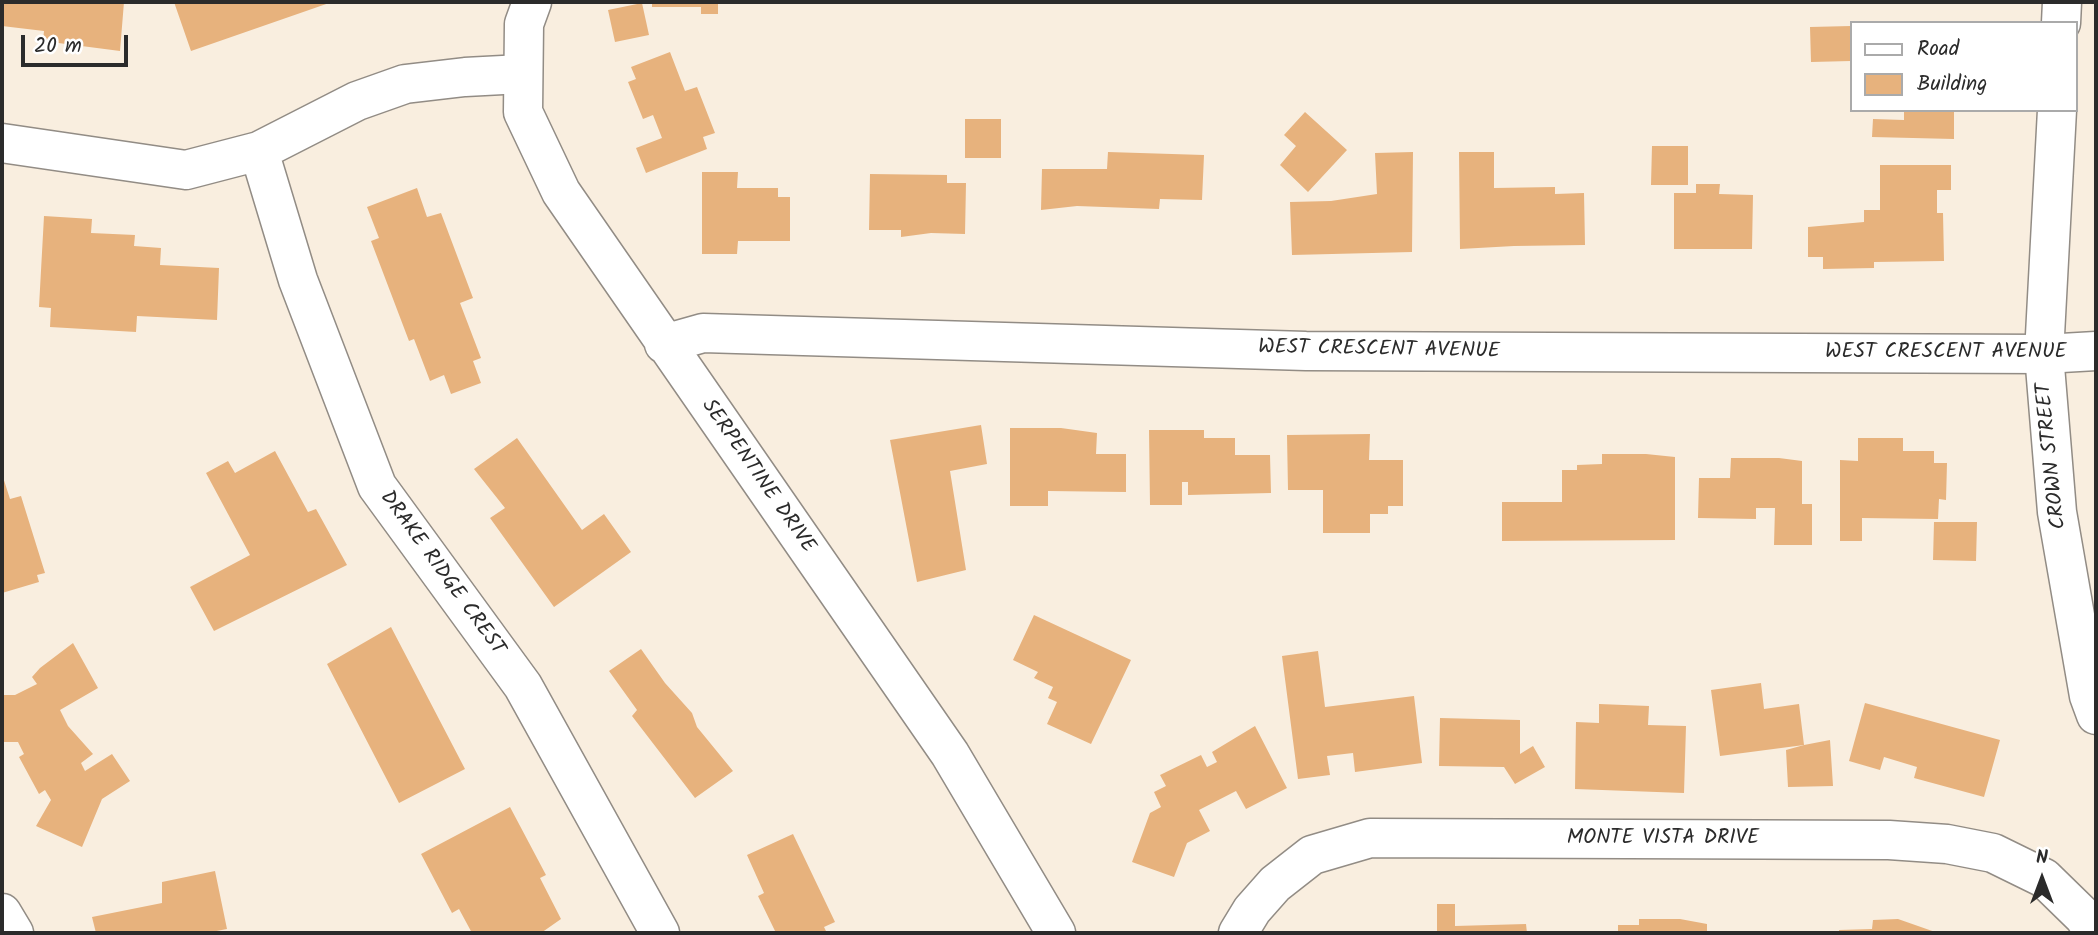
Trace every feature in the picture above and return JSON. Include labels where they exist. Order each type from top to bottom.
[{"type":"street","name":"SERPENTINE DRIVE","points":[[532,2],[524,24],[523,111],[561,192],[950,754],[1056,933]]},
{"type":"street","points":[[2061,21],[2062,2]]},
{"type":"street","points":[[2,143],[186,170],[259,151],[357,101],[405,84],[522,74]]},
{"type":"street","name":"CROWN STREET","points":[[2057,112],[2044,354],[2057,512],[2089,696],[2096,715]]},
{"type":"street","name":"DRAKE RIDGE CREST","points":[[259,151],[298,280],[377,486],[523,686],[660,933]]},
{"type":"street","name":"WEST CRESCENT AVENUE","points":[[664,344],[703,333],[1306,351],[2044,354],[2096,351]]},
{"type":"street","name":"MONTE VISTA DRIVE","points":[[1238,933],[1252,910],[1275,884],[1312,855],[1370,838],[1397,838],[1889,840],[1947,844],[1993,853],[2044,878],[2084,917],[2094,933]]},
{"type":"street","points":[[2,913],[13,933]]},
{"type":"building","points":[[2,2],[124,2],[120,51],[43,41],[44,31],[2,26]]},
{"type":"building","points":[[174,2],[332,2],[191,51]]},
{"type":"building","points":[[652,2],[718,2],[718,14],[701,14],[701,7],[652,7]]},
{"type":"building","points":[[642,3],[649,35],[615,42],[608,10]]},
{"type":"building","points":[[1850,26],[1850,61],[1811,62],[1810,27]]},
{"type":"building","points":[[670,52],[685,91],[697,87],[715,133],[703,137],[707,149],[646,173],[636,148],[662,138],[653,115],[643,119],[628,82],[636,79],[631,67]]},
{"type":"building","points":[[1305,112],[1347,150],[1308,192],[1280,165],[1296,146],[1284,135]]},
{"type":"building","points":[[1904,112],[1954,112],[1954,139],[1872,137],[1873,119],[1904,120]]},
{"type":"building","points":[[965,119],[1001,119],[1001,158],[965,158]]},
{"type":"building","points":[[1652,146],[1688,146],[1688,185],[1651,185]]},
{"type":"building","points":[[1108,152],[1204,155],[1202,200],[1160,199],[1159,209],[1077,206],[1041,210],[1042,169],[1107,169]]},
{"type":"building","points":[[1413,152],[1412,252],[1292,255],[1290,202],[1331,201],[1377,194],[1375,153]]},
{"type":"building","points":[[1459,152],[1494,152],[1494,188],[1555,187],[1555,194],[1584,193],[1585,245],[1460,249]]},
{"type":"building","points":[[1880,165],[1951,165],[1951,190],[1937,190],[1937,213],[1943,213],[1944,261],[1874,262],[1874,268],[1823,269],[1823,257],[1808,257],[1808,227],[1864,222],[1864,210],[1880,210]]},
{"type":"building","points":[[702,172],[738,172],[737,188],[778,188],[778,197],[790,197],[790,241],[738,241],[737,254],[702,254]]},
{"type":"building","points":[[870,174],[947,175],[947,183],[966,183],[965,234],[931,233],[901,237],[901,230],[869,230]]},
{"type":"building","points":[[1696,184],[1720,184],[1719,194],[1753,195],[1752,249],[1674,249],[1674,193],[1696,193]]},
{"type":"building","points":[[417,188],[427,217],[441,213],[473,298],[460,303],[481,358],[473,361],[481,383],[451,394],[444,375],[430,381],[414,339],[409,341],[371,241],[379,238],[367,207]]},
{"type":"building","points":[[44,216],[92,219],[91,233],[135,235],[134,246],[161,248],[160,265],[219,268],[217,320],[137,316],[136,332],[50,327],[51,308],[39,307]]},
{"type":"building","points":[[981,425],[987,464],[950,471],[966,570],[917,582],[890,440]]},
{"type":"building","points":[[1010,428],[1061,428],[1097,433],[1096,454],[1126,454],[1126,492],[1048,491],[1048,506],[1010,506]]},
{"type":"building","points":[[1149,430],[1204,430],[1204,438],[1235,438],[1235,455],[1270,455],[1271,493],[1188,495],[1188,482],[1182,482],[1182,505],[1150,505]]},
{"type":"building","points":[[1370,434],[1369,460],[1403,460],[1403,506],[1388,506],[1388,514],[1370,514],[1370,533],[1323,533],[1323,490],[1288,490],[1287,435]]},
{"type":"building","points":[[517,438],[582,530],[604,514],[631,552],[554,607],[490,518],[505,508],[474,469]]},
{"type":"building","points":[[1858,438],[1903,438],[1903,451],[1934,451],[1934,463],[1947,463],[1946,500],[1939,499],[1938,519],[1862,518],[1862,541],[1840,541],[1840,460],[1858,461]]},
{"type":"building","points":[[275,451],[308,512],[316,509],[347,565],[214,631],[190,587],[250,555],[206,473],[228,461],[235,473]]},
{"type":"building","points":[[1602,454],[1675,457],[1675,540],[1502,541],[1502,502],[1562,502],[1562,470],[1577,470],[1577,465],[1602,464]]},
{"type":"building","points":[[1731,458],[1802,461],[1802,504],[1812,504],[1812,545],[1774,545],[1775,508],[1756,508],[1756,519],[1698,518],[1699,478],[1730,478]]},
{"type":"building","points":[[2,474],[10,499],[21,496],[45,573],[37,575],[39,582],[2,593]]},
{"type":"building","points":[[1934,522],[1977,522],[1976,561],[1933,560]]},
{"type":"building","points":[[1034,615],[1131,660],[1091,744],[1047,724],[1057,702],[1048,698],[1053,687],[1034,678],[1038,672],[1013,660]]},
{"type":"building","points":[[391,627],[465,769],[399,803],[327,664]]},
{"type":"building","points":[[73,643],[98,688],[60,710],[68,726],[93,754],[81,763],[85,771],[112,754],[130,781],[102,799],[82,847],[36,826],[51,800],[45,790],[39,794],[19,757],[24,754],[18,742],[2,742],[2,695],[15,695],[37,684],[32,677]]},
{"type":"building","points":[[641,649],[665,683],[692,713],[697,727],[733,771],[695,798],[632,716],[637,710],[609,671]]},
{"type":"building","points":[[1318,651],[1325,707],[1414,696],[1422,763],[1355,772],[1353,753],[1327,756],[1330,775],[1298,779],[1282,656]]},
{"type":"building","points":[[1761,683],[1764,709],[1799,704],[1804,745],[1720,756],[1711,690]]},
{"type":"building","points":[[1865,703],[2000,740],[1984,797],[1914,778],[1917,767],[1884,757],[1880,770],[1849,761]]},
{"type":"building","points":[[1599,704],[1649,706],[1648,725],[1686,726],[1684,793],[1575,789],[1576,722],[1599,723]]},
{"type":"building","points":[[1440,718],[1520,720],[1520,754],[1533,746],[1545,767],[1515,784],[1504,767],[1439,766]]},
{"type":"building","points":[[1255,726],[1287,788],[1246,809],[1236,791],[1199,810],[1210,831],[1187,843],[1174,877],[1132,862],[1150,813],[1161,807],[1154,792],[1166,786],[1160,775],[1201,755],[1207,767],[1217,762],[1212,752]]},
{"type":"building","points":[[1830,740],[1833,786],[1788,787],[1786,750]]},
{"type":"building","points":[[510,807],[546,875],[540,878],[561,919],[541,933],[472,933],[459,909],[452,913],[421,854]]},
{"type":"building","points":[[793,834],[835,922],[824,927],[827,933],[776,933],[758,896],[764,893],[747,855]]},
{"type":"building","points":[[215,871],[227,929],[206,933],[96,933],[92,917],[162,903],[162,882]]},
{"type":"building","points":[[1437,904],[1455,904],[1455,926],[1526,924],[1527,933],[1437,933]]},
{"type":"building","points":[[1639,919],[1680,919],[1707,924],[1707,933],[1618,933],[1618,925],[1639,925]]},
{"type":"building","points":[[1898,919],[1938,933],[1839,933],[1839,930],[1872,929],[1873,920]]}]
